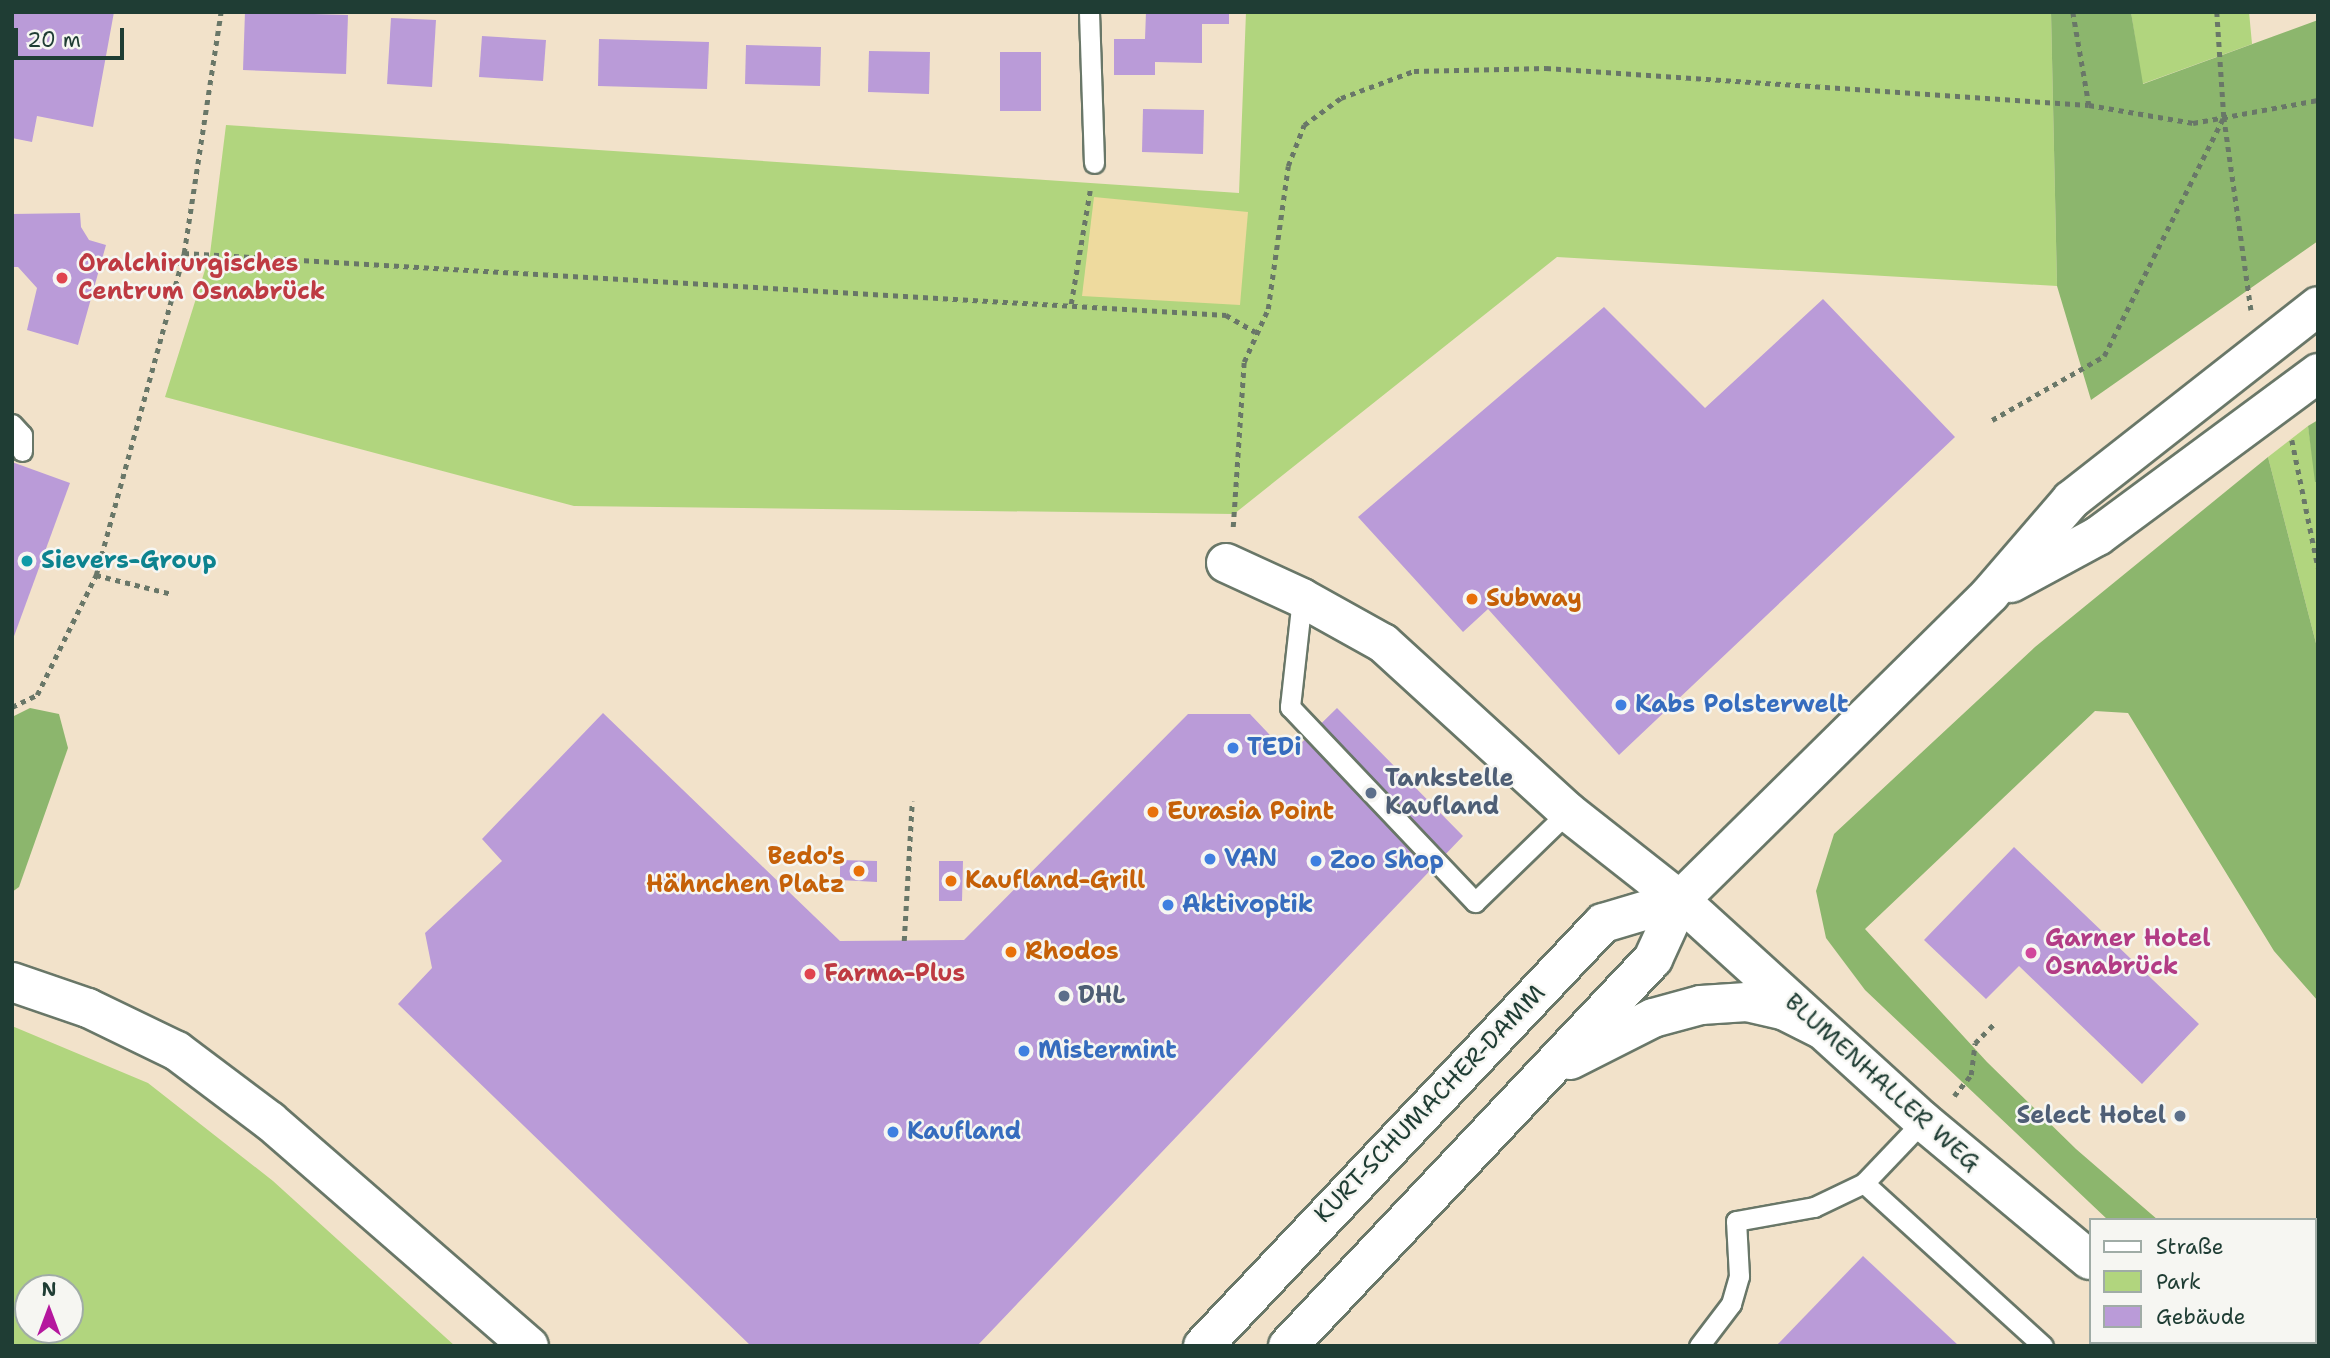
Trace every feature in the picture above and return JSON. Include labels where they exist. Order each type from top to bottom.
[{"type":"main road","name":"KURT-SCHUMACHER-DAMM","points":[[1288,1346],[1653,959],[1680,900],[1990,594],[2071,500],[2256,350],[2318,306]]},
{"type":"main road","name":"KURT-SCHUMACHER-DAMM","points":[[1990,594],[2098,536],[2318,373]]},
{"type":"main road","name":"BLUMENHALLER WEG","points":[[1226,563],[1302,597],[1383,643],[1567,812],[1680,900],[1923,1121],[2088,1258]]},
{"type":"main road","name":"KURT-SCHUMACHER-DAMM","points":[[1203,1346],[1603,923],[1680,900]]},
{"type":"main road","points":[[12,982],[88,1009],[177,1051],[270,1121],[529,1346]]},
{"type":"main road","points":[[1546,1072],[1653,1018],[1701,1005],[1747,1002],[1785,1011],[1821,1029]]},
{"type":"lane","points":[[1089,12],[1094,163]]},
{"type":"lane","points":[[12,424],[22,435],[22,451]]},
{"type":"lane","points":[[1302,597],[1290,706],[1475,902],[1567,812]]},
{"type":"lane","points":[[1699,1346],[1731,1304],[1739,1276],[1736,1221],[1814,1207],[1864,1183],[1923,1121]]},
{"type":"lane","points":[[1864,1183],[2043,1346]]},
{"type":"path","points":[[12,707],[37,695],[96,575],[184,253],[221,12]]},
{"type":"path","points":[[2073,12],[2090,105]]},
{"type":"path","points":[[2217,12],[2224,117],[2256,350]]},
{"type":"path","points":[[1226,563],[1237,504],[1244,362],[1268,309],[1288,166],[1304,125],[1341,98],[1414,71],[1546,68],[2090,105],[2193,124],[2318,100]]},
{"type":"path","points":[[1992,420],[2104,356],[2224,117]]},
{"type":"path","points":[[1071,304],[1094,163]]},
{"type":"path","points":[[184,253],[1226,315],[1256,332]]},
{"type":"path","points":[[2284,397],[2318,567]]},
{"type":"path","points":[[96,575],[172,594]]},
{"type":"path","points":[[904,941],[912,802]]},
{"type":"path","points":[[1923,1121],[1963,1089],[1974,1065],[1975,1043],[1994,1024]]},
{"type":"green space","points":[[1246,12],[2051,12],[2057,286],[1557,257],[1234,514],[574,506],[165,397],[210,254],[226,125],[1239,193]]},
{"type":"green space","points":[[2051,12],[2131,12],[2143,84],[2318,20],[2318,241],[2091,400],[2057,286]]},
{"type":"green space","points":[[2131,12],[2249,12],[2252,44],[2142,84]]},
{"type":"green space","points":[[2318,420],[2318,482],[2315,482],[2308,426]]},
{"type":"green space","points":[[2308,426],[2318,494],[2318,651],[2268,457]]},
{"type":"green space","points":[[2268,457],[2318,651],[2318,1001],[2274,951],[2128,713],[2095,711],[1865,929],[1987,1062],[2076,1149],[2156,1218],[2106,1218],[1865,990],[1826,938],[1816,891],[1834,834],[2035,647]]},
{"type":"green space","points":[[30,708],[59,714],[68,748],[19,887],[12,892],[12,717]]},
{"type":"green space","points":[[12,1026],[148,1083],[273,1181],[455,1346],[12,1346]]},
{"type":"sand","points":[[1094,197],[1248,212],[1240,305],[1082,296]]},
{"type":"building","points":[[12,12],[114,12],[93,127],[37,116],[32,142],[12,138]]},
{"type":"building","points":[[245,12],[348,15],[346,74],[243,70]]},
{"type":"building","points":[[1146,12],[1229,12],[1229,24],[1202,24],[1202,63],[1155,62],[1155,75],[1114,75],[1114,39],[1145,39]]},
{"type":"building","points":[[391,18],[436,20],[432,87],[387,84]]},
{"type":"building","points":[[482,36],[546,40],[543,81],[479,77]]},
{"type":"building","points":[[599,39],[709,42],[707,89],[598,86]]},
{"type":"building","points":[[746,45],[821,47],[820,86],[745,84]]},
{"type":"building","points":[[869,51],[930,52],[929,94],[868,92]]},
{"type":"building","points":[[1000,52],[1041,52],[1041,111],[1000,111]]},
{"type":"building","points":[[1143,109],[1204,110],[1203,154],[1142,152]]},
{"type":"building","name":"Oralchirurgisches Centrum Osnabrück","points":[[80,213],[81,227],[89,240],[106,245],[78,345],[27,330],[37,288],[18,267],[12,267],[12,214]]},
{"type":"building","points":[[1823,299],[1955,437],[1619,755],[1488,609],[1463,632],[1358,517],[1604,307],[1705,408]]},
{"type":"building","name":"Sievers-Group","points":[[12,462],[70,483],[13,639],[12,639]]},
{"type":"building","points":[[1337,708],[1463,836],[977,1346],[751,1346],[398,1004],[432,968],[425,933],[502,861],[482,839],[603,713],[840,941],[964,940],[1188,714],[1250,714],[1289,755]]},
{"type":"building","name":"Garner Hotel Osnabrück","points":[[2014,847],[2199,1024],[2142,1084],[2019,966],[1986,999],[1924,940]]},
{"type":"building","name":"Bedo's Hähnchen Platz","points":[[840,860],[877,861],[877,882],[840,880]]},
{"type":"building","name":"Kaufland-Grill","points":[[939,861],[963,861],[962,901],[939,901]]},
{"type":"building","points":[[1863,1256],[1959,1346],[1776,1346]]},
{"type":"place","name":"Oralchirurgisches Centrum Osnabrück","points":[[62,278]]},
{"type":"place","name":"Sievers-Group","points":[[27,561]]},
{"type":"place","name":"Subway","points":[[1472,599]]},
{"type":"place","name":"Kabs Polsterwelt","points":[[1621,705]]},
{"type":"place","name":"TEDi","points":[[1233,748]]},
{"type":"place","name":"Tankstelle Kaufland","points":[[1371,793]]},
{"type":"place","name":"Eurasia Point","points":[[1153,812]]},
{"type":"place","name":"VAN","points":[[1210,859]]},
{"type":"place","name":"Zoo Shop","points":[[1316,861]]},
{"type":"place","name":"Bedo's Hähnchen Platz","points":[[859,871]]},
{"type":"place","name":"Kaufland-Grill","points":[[951,881]]},
{"type":"place","name":"Aktivoptik","points":[[1168,905]]},
{"type":"place","name":"Rhodos","points":[[1011,952]]},
{"type":"place","name":"Garner Hotel Osnabrück","points":[[2031,953]]},
{"type":"place","name":"Farma-Plus","points":[[810,974]]},
{"type":"place","name":"DHL","points":[[1064,996]]},
{"type":"place","name":"Mistermint","points":[[1024,1051]]},
{"type":"place","name":"Select Hotel","points":[[2180,1116]]},
{"type":"place","name":"Kaufland","points":[[893,1132]]}]
